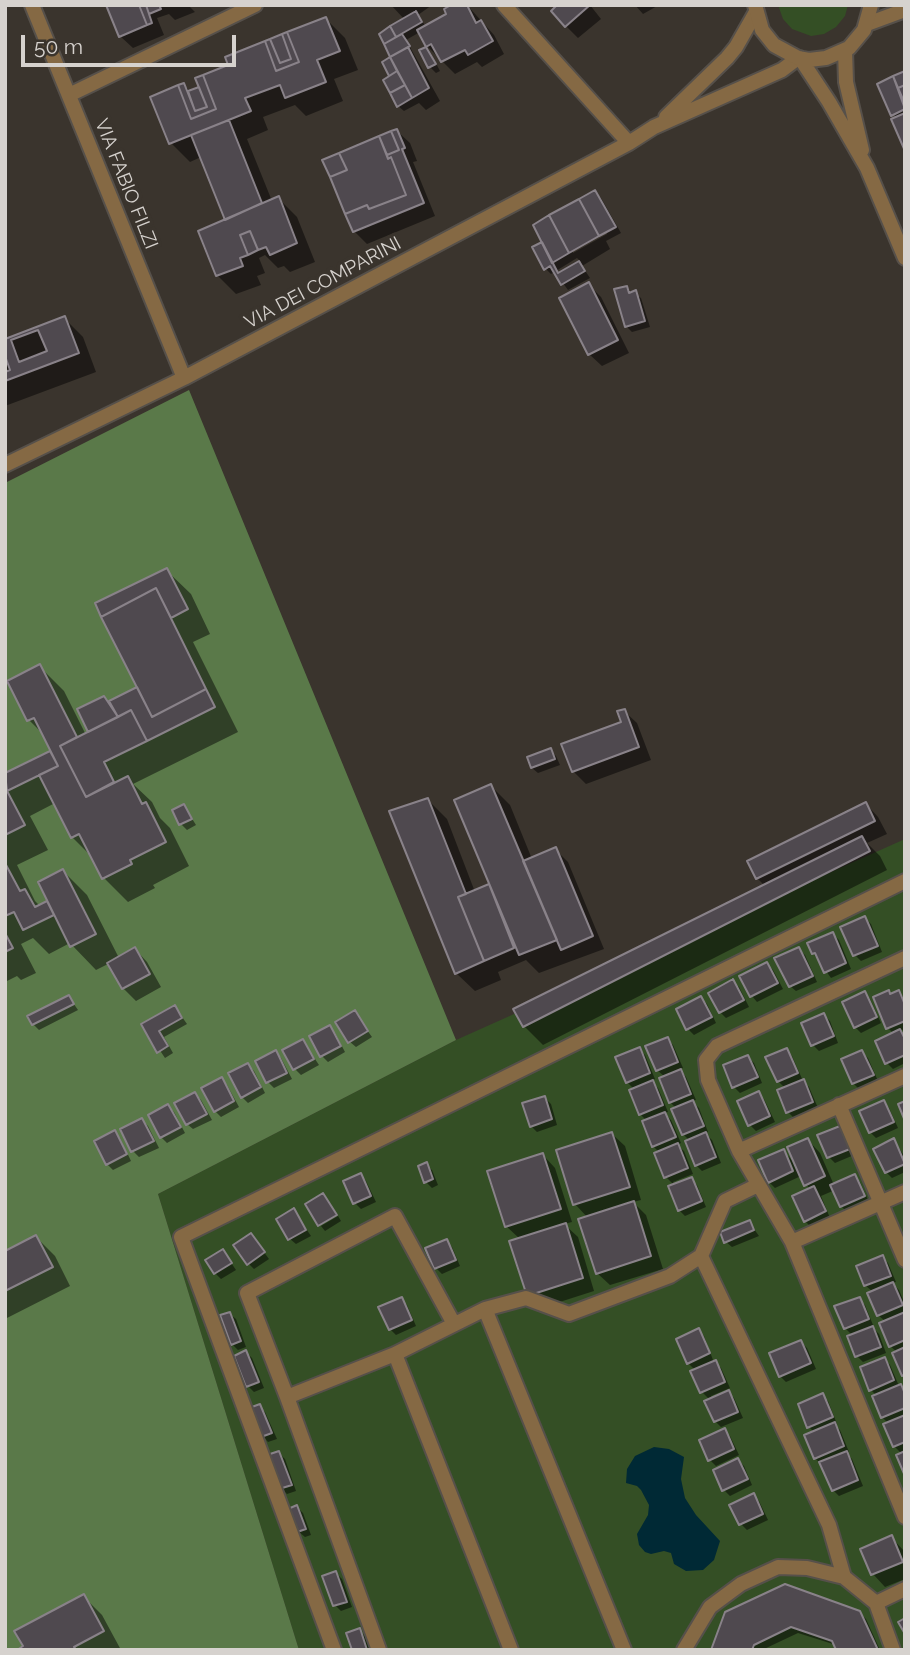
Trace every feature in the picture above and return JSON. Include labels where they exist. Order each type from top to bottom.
[{"type":"street","name":"VIA FABIO FILZI","points":[[32,5],[184,378]]},
{"type":"street","points":[[69,95],[255,5]]},
{"type":"street","points":[[504,5],[629,143]]},
{"type":"street","points":[[755,9],[768,38],[782,51],[799,58],[817,60],[845,50],[859,37],[867,24],[871,5]]},
{"type":"street","name":"VIA DEI COMPARINI","points":[[654,127],[727,58],[740,41],[755,9]]},
{"type":"street","points":[[867,24],[905,10]]},
{"type":"street","points":[[845,50],[849,96],[867,168]]},
{"type":"street","points":[[799,58],[829,102],[867,168],[905,258]]},
{"type":"street","name":"VIA DEI COMPARINI","points":[[5,465],[184,378],[629,143],[654,127],[782,70],[799,58]]},
{"type":"street","points":[[334,1650],[181,1237],[905,881]]},
{"type":"street","points":[[905,958],[717,1046],[706,1060],[708,1080],[739,1151],[792,1242],[905,1517]]},
{"type":"street","points":[[739,1151],[905,1076]]},
{"type":"street","points":[[839,1105],[905,1260]]},
{"type":"street","points":[[287,1397],[395,1354],[485,1309],[526,1298],[569,1314],[670,1276],[701,1256],[725,1201],[758,1185]]},
{"type":"street","points":[[792,1242],[905,1192]]},
{"type":"street","points":[[379,1650],[247,1293],[395,1216],[454,1324]]},
{"type":"street","points":[[701,1256],[829,1525],[844,1577]]},
{"type":"street","points":[[485,1309],[624,1650]]},
{"type":"street","points":[[395,1354],[511,1650]]},
{"type":"street","points":[[684,1650],[709,1607],[741,1584],[778,1567],[807,1568],[844,1577],[876,1603],[893,1650]]},
{"type":"street","points":[[876,1603],[905,1589]]},
{"type":"green space","points":[[778,5],[848,5],[845,16],[836,27],[824,34],[811,36],[792,29],[783,19]]},
{"type":"green space","points":[[189,390],[456,1040],[158,1194],[299,1650],[5,1650],[5,483]]},
{"type":"green space","points":[[905,839],[905,1650],[299,1650],[158,1194],[456,1040]]},
{"type":"water","points":[[654,1447],[669,1449],[684,1457],[681,1479],[685,1498],[696,1515],[720,1541],[714,1560],[703,1570],[686,1571],[674,1564],[671,1553],[664,1551],[651,1554],[639,1545],[637,1534],[648,1515],[649,1505],[637,1486],[626,1483],[627,1469],[635,1456]]},
{"type":"building","points":[[106,5],[139,5],[147,25],[119,37]]},
{"type":"building","points":[[139,5],[146,5],[152,23],[147,25]]},
{"type":"building","points":[[146,5],[159,5],[161,9],[149,14]]},
{"type":"building","points":[[451,5],[467,5],[476,23],[481,20],[493,41],[468,55],[465,50],[441,62],[431,44],[426,47],[417,30],[446,14],[444,9]]},
{"type":"building","points":[[557,5],[590,5],[565,27],[551,11]]},
{"type":"building","points":[[416,11],[422,22],[396,37],[390,26]]},
{"type":"building","points":[[326,17],[340,51],[317,60],[326,82],[285,98],[280,85],[245,98],[251,111],[169,144],[150,97],[178,85],[191,119],[216,109],[203,75],[228,65],[225,57],[265,41],[276,71],[299,62],[287,32]]},
{"type":"building","points":[[390,26],[396,37],[384,44],[379,34]]},
{"type":"building","points":[[287,32],[299,62],[276,71],[265,41],[270,39],[280,63],[291,59],[282,34]]},
{"type":"building","points":[[282,34],[291,59],[280,63],[270,39]]},
{"type":"building","points":[[402,34],[410,46],[390,57],[384,44]]},
{"type":"building","points":[[408,47],[429,88],[412,98],[390,57]]},
{"type":"building","points":[[426,47],[436,64],[428,68],[419,50]]},
{"type":"building","points":[[390,57],[397,71],[389,76],[382,62]]},
{"type":"building","points":[[397,71],[405,85],[390,93],[383,80]]},
{"type":"building","points":[[905,71],[905,85],[898,88],[893,76]]},
{"type":"building","points":[[203,75],[216,109],[191,119],[178,85],[184,83],[195,111],[207,107],[195,78]]},
{"type":"building","points":[[893,76],[905,109],[891,116],[877,84]]},
{"type":"building","points":[[405,85],[412,98],[397,107],[390,93]]},
{"type":"building","points":[[905,85],[905,104],[898,88]]},
{"type":"building","points":[[199,87],[207,107],[195,111],[188,91]]},
{"type":"building","points":[[905,113],[905,151],[891,119]]},
{"type":"building","points":[[229,120],[262,203],[225,220],[191,135]]},
{"type":"building","points":[[397,129],[405,148],[402,149],[424,203],[353,232],[345,214],[367,205],[369,209],[406,195],[391,157],[388,159],[387,155],[399,150],[391,131]]},
{"type":"building","points":[[391,131],[399,150],[387,155],[379,136]]},
{"type":"building","points":[[379,136],[388,159],[391,157],[406,195],[369,209],[367,205],[345,214],[330,177],[347,170],[339,153]]},
{"type":"building","points":[[339,153],[347,170],[330,177],[322,160]]},
{"type":"building","points":[[595,190],[616,227],[599,236],[579,199]]},
{"type":"building","points":[[279,196],[297,243],[270,255],[266,247],[258,250],[250,231],[240,235],[248,255],[240,258],[243,266],[216,276],[198,231]]},
{"type":"building","points":[[579,199],[599,236],[569,253],[549,215]]},
{"type":"building","points":[[549,215],[569,253],[552,263],[533,225]]},
{"type":"building","points":[[250,231],[258,250],[248,255],[240,235]]},
{"type":"building","points":[[542,242],[558,273],[579,261],[585,271],[561,285],[550,266],[544,270],[532,247]]},
{"type":"building","points":[[589,282],[618,340],[588,355],[559,298]]},
{"type":"building","points":[[627,286],[629,293],[636,290],[645,321],[625,327],[614,289]]},
{"type":"building","points":[[65,316],[79,353],[5,381],[5,372],[10,370],[5,356],[5,339]],"holes":[[[38,330],[47,351],[19,362],[11,340]]]},
{"type":"building","points":[[167,568],[188,609],[171,618],[156,588],[101,617],[95,603]]},
{"type":"building","points":[[156,588],[206,689],[152,717],[101,617]]},
{"type":"building","points":[[40,664],[77,737],[60,746],[86,797],[128,776],[142,804],[146,802],[166,842],[130,860],[132,864],[102,879],[79,834],[71,838],[39,775],[58,766],[34,718],[27,721],[7,681]]},
{"type":"building","points":[[137,687],[152,717],[206,689],[215,707],[147,741],[131,710],[118,717],[109,701]]},
{"type":"building","points":[[104,696],[118,717],[88,732],[77,709]]},
{"type":"building","points":[[625,709],[639,747],[572,772],[561,744],[621,722],[617,711]]},
{"type":"building","points":[[131,710],[147,741],[104,762],[114,782],[86,797],[60,746]]},
{"type":"building","points":[[551,748],[555,759],[531,768],[527,757]]},
{"type":"building","points":[[50,751],[58,766],[7,791],[5,773]]},
{"type":"building","points":[[491,784],[557,940],[519,955],[454,800]]},
{"type":"building","points":[[5,787],[25,825],[5,835]]},
{"type":"building","points":[[428,798],[466,894],[458,897],[484,961],[455,974],[389,811]]},
{"type":"building","points":[[866,802],[875,821],[756,879],[747,861]]},
{"type":"building","points":[[184,804],[192,819],[179,825],[172,810]]},
{"type":"building","points":[[862,836],[870,851],[523,1027],[513,1009]]},
{"type":"building","points":[[556,847],[593,936],[561,950],[523,861]]},
{"type":"building","points":[[5,863],[20,891],[25,889],[35,907],[47,901],[54,915],[23,930],[14,912],[5,916]]},
{"type":"building","points":[[63,869],[96,934],[70,947],[38,882]]},
{"type":"building","points":[[489,884],[514,948],[484,961],[458,897]]},
{"type":"building","points":[[865,916],[878,946],[853,956],[840,927]]},
{"type":"building","points":[[833,932],[846,963],[824,973],[807,943]]},
{"type":"building","points":[[5,933],[13,948],[5,952]]},
{"type":"building","points":[[135,947],[150,974],[122,989],[107,963]]},
{"type":"building","points":[[799,947],[813,976],[789,987],[774,958]]},
{"type":"building","points":[[767,962],[778,983],[750,997],[739,976]]},
{"type":"building","points":[[733,979],[744,1000],[719,1013],[708,993]]},
{"type":"building","points":[[889,990],[890,994],[899,990],[905,1005],[905,1021],[886,1029],[873,997]]},
{"type":"building","points":[[865,991],[877,1017],[854,1028],[842,1002]]},
{"type":"building","points":[[69,995],[74,1004],[32,1025],[27,1016]]},
{"type":"building","points":[[701,996],[712,1017],[686,1030],[676,1009]]},
{"type":"building","points":[[175,1005],[182,1018],[159,1031],[168,1046],[157,1053],[141,1024]]},
{"type":"building","points":[[355,1010],[368,1031],[348,1043],[335,1022]]},
{"type":"building","points":[[824,1013],[834,1036],[811,1046],[801,1023]]},
{"type":"building","points":[[330,1025],[341,1046],[320,1057],[309,1036]]},
{"type":"building","points":[[900,1029],[905,1039],[905,1055],[885,1064],[875,1041]]},
{"type":"building","points":[[668,1037],[678,1062],[656,1071],[645,1046]]},
{"type":"building","points":[[303,1039],[314,1059],[293,1070],[282,1050]]},
{"type":"building","points":[[640,1047],[650,1073],[626,1083],[615,1057]]},
{"type":"building","points":[[787,1048],[798,1073],[777,1082],[765,1057]]},
{"type":"building","points":[[276,1050],[287,1073],[266,1083],[255,1061]]},
{"type":"building","points":[[862,1050],[874,1075],[852,1084],[841,1059]]},
{"type":"building","points":[[748,1055],[758,1077],[732,1088],[723,1065]]},
{"type":"building","points":[[248,1063],[261,1087],[241,1098],[228,1073]]},
{"type":"building","points":[[681,1069],[691,1094],[669,1103],[659,1078]]},
{"type":"building","points":[[222,1077],[234,1101],[214,1112],[201,1088]]},
{"type":"building","points":[[804,1079],[813,1102],[786,1113],[777,1090]]},
{"type":"building","points":[[653,1080],[663,1105],[639,1115],[629,1090]]},
{"type":"building","points":[[759,1091],[770,1116],[748,1126],[737,1101]]},
{"type":"building","points":[[195,1092],[207,1114],[186,1125],[174,1103]]},
{"type":"building","points":[[545,1096],[552,1119],[530,1127],[522,1103]]},
{"type":"building","points":[[693,1100],[704,1126],[682,1135],[671,1109]]},
{"type":"building","points":[[884,1100],[894,1122],[869,1133],[859,1111]]},
{"type":"building","points":[[905,1101],[905,1121],[898,1104]]},
{"type":"building","points":[[168,1104],[181,1127],[160,1138],[148,1115]]},
{"type":"building","points":[[665,1112],[676,1137],[652,1147],[642,1121]]},
{"type":"building","points":[[142,1118],[154,1141],[131,1152],[120,1129]]},
{"type":"building","points":[[840,1126],[850,1149],[827,1158],[817,1135]]},
{"type":"building","points":[[115,1130],[127,1154],[106,1165],[94,1141]]},
{"type":"building","points":[[612,1132],[630,1187],[573,1205],[556,1150]]},
{"type":"building","points":[[706,1132],[716,1157],[695,1166],[685,1141]]},
{"type":"building","points":[[808,1138],[825,1176],[804,1186],[787,1147]]},
{"type":"building","points":[[894,1138],[905,1164],[885,1173],[873,1149]]},
{"type":"building","points":[[678,1143],[688,1168],[664,1178],[654,1153]]},
{"type":"building","points":[[784,1149],[793,1171],[768,1183],[758,1160]]},
{"type":"building","points":[[543,1153],[561,1209],[505,1227],[487,1171]]},
{"type":"building","points":[[427,1162],[433,1179],[424,1183],[418,1166]]},
{"type":"building","points":[[361,1173],[371,1196],[353,1204],[343,1181]]},
{"type":"building","points":[[855,1174],[865,1196],[840,1207],[830,1185]]},
{"type":"building","points":[[692,1177],[702,1201],[678,1211],[668,1186]]},
{"type":"building","points":[[814,1186],[826,1211],[804,1222],[792,1196]]},
{"type":"building","points":[[323,1193],[337,1215],[318,1226],[305,1204]]},
{"type":"building","points":[[634,1201],[651,1256],[596,1274],[578,1219]]},
{"type":"building","points":[[294,1208],[306,1230],[288,1240],[276,1219]]},
{"type":"building","points":[[750,1220],[754,1230],[724,1243],[720,1232]]},
{"type":"building","points":[[566,1223],[583,1278],[527,1296],[509,1241]]},
{"type":"building","points":[[251,1233],[265,1252],[247,1265],[233,1245]]},
{"type":"building","points":[[36,1235],[53,1267],[5,1291],[5,1251]]},
{"type":"building","points":[[447,1239],[456,1260],[434,1269],[425,1248]]},
{"type":"building","points":[[223,1249],[232,1263],[214,1274],[205,1260]]},
{"type":"building","points":[[883,1255],[891,1276],[864,1286],[856,1266]]},
{"type":"building","points":[[893,1282],[903,1305],[877,1316],[867,1293]]},
{"type":"building","points":[[402,1297],[412,1320],[389,1330],[378,1307]]},
{"type":"building","points":[[860,1297],[869,1319],[844,1329],[834,1306]]},
{"type":"building","points":[[230,1312],[241,1341],[231,1345],[220,1315]]},
{"type":"building","points":[[905,1312],[905,1340],[889,1347],[879,1323]]},
{"type":"building","points":[[873,1326],[881,1347],[855,1357],[847,1336]]},
{"type":"building","points":[[699,1328],[710,1353],[687,1364],[676,1339]]},
{"type":"building","points":[[801,1340],[811,1363],[779,1377],[769,1353]]},
{"type":"building","points":[[905,1347],[905,1375],[902,1376],[892,1353]]},
{"type":"building","points":[[246,1350],[259,1382],[246,1387],[234,1356]]},
{"type":"building","points":[[885,1357],[894,1380],[869,1391],[860,1367]]},
{"type":"building","points":[[716,1360],[725,1382],[700,1393],[690,1371]]},
{"type":"building","points":[[901,1384],[905,1394],[905,1408],[881,1418],[872,1396]]},
{"type":"building","points":[[729,1390],[738,1412],[714,1422],[704,1401]]},
{"type":"building","points":[[823,1393],[833,1417],[807,1428],[798,1404]]},
{"type":"building","points":[[260,1404],[272,1433],[261,1437],[249,1408]]},
{"type":"building","points":[[905,1415],[905,1442],[893,1447],[883,1424]]},
{"type":"building","points":[[835,1422],[844,1446],[814,1459],[804,1435]]},
{"type":"building","points":[[725,1428],[734,1449],[708,1461],[699,1440]]},
{"type":"building","points":[[279,1451],[292,1485],[279,1489],[267,1455]]},
{"type":"building","points":[[847,1451],[858,1480],[832,1491],[819,1462]]},
{"type":"building","points":[[905,1451],[905,1476],[896,1455]]},
{"type":"building","points":[[738,1458],[748,1479],[722,1491],[713,1470]]},
{"type":"building","points":[[754,1493],[763,1514],[739,1525],[729,1505]]},
{"type":"building","points":[[297,1505],[306,1529],[297,1532],[288,1509]]},
{"type":"building","points":[[892,1535],[903,1562],[871,1575],[860,1549]]},
{"type":"building","points":[[336,1571],[347,1602],[333,1606],[322,1576]]},
{"type":"building","points":[[785,1584],[860,1611],[878,1650],[836,1650],[832,1641],[791,1627],[754,1645],[752,1650],[711,1650],[725,1612]]},
{"type":"building","points":[[84,1594],[104,1631],[74,1647],[76,1650],[17,1650],[23,1646],[14,1631]]},
{"type":"building","points":[[905,1618],[905,1634],[898,1622]]},
{"type":"building","points":[[360,1628],[367,1650],[352,1650],[346,1633]]}]
